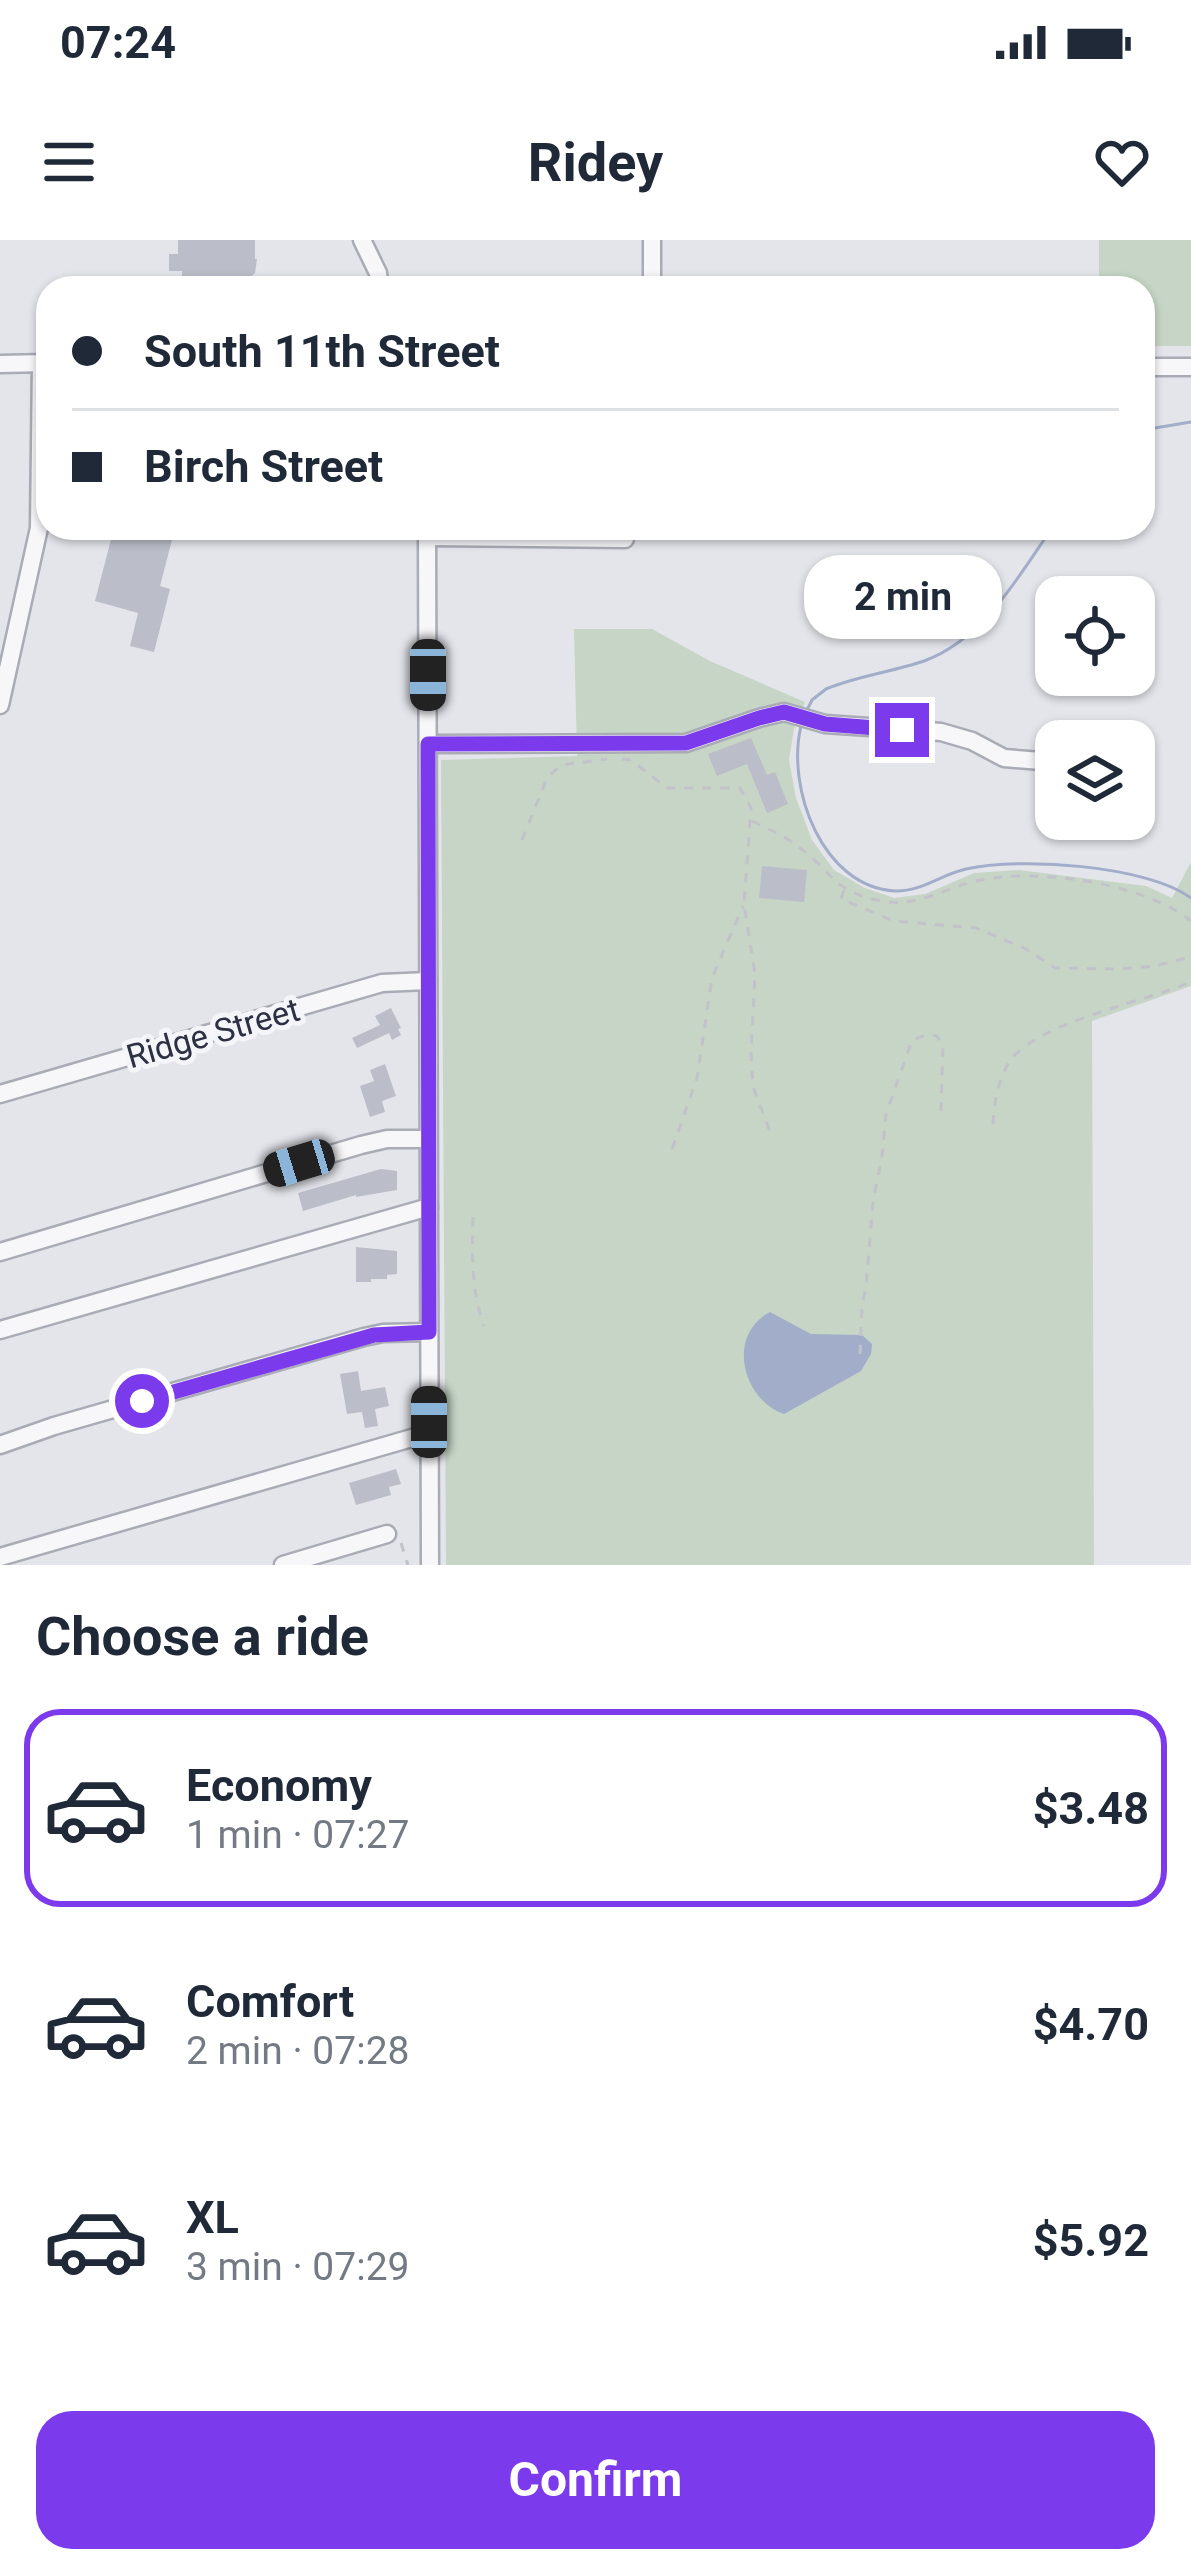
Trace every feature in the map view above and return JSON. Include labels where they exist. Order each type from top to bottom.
[{"type":"street","points":[[362,240],[377,276]]},
{"type":"street","points":[[652,240],[652,276]]},
{"type":"street","points":[[0,364],[36,363]]},
{"type":"street","points":[[1155,367],[1191,367]]},
{"type":"street","points":[[0,705],[36,540]]},
{"type":"street","points":[[427,540],[430,1565]]},
{"type":"street","points":[[428,744],[686,743],[784,712],[825,724],[941,732],[1004,758],[1035,761]]},
{"type":"street","name":"Ridge Street","points":[[0,1094],[382,983],[428,981]]},
{"type":"street","points":[[0,1252],[361,1145],[387,1139],[428,1139]]},
{"type":"street","points":[[0,1330],[429,1207]]},
{"type":"street","points":[[0,1445],[364,1337],[429,1332]]},
{"type":"street","points":[[0,1562],[429,1433]]},
{"type":"street","points":[[283,1565],[355,1544],[394,1539]]},
{"type":"street","points":[[355,1544],[358,1565]]},
{"type":"path","points":[[522,840],[547,778],[561,765],[631,760],[667,788],[740,788],[751,808],[744,904],[755,974],[753,1087],[772,1137]]},
{"type":"path","points":[[750,820],[802,849],[844,890],[880,901],[914,902],[975,881],[1032,877],[1152,897],[1191,921]]},
{"type":"path","points":[[844,890],[841,899],[877,915],[976,928],[1026,949],[1055,968],[1155,966],[1191,957]]},
{"type":"path","points":[[672,1149],[697,1078],[712,978],[744,904]]},
{"type":"path","points":[[993,1124],[994,1100],[1010,1061],[1024,1047],[1088,1018],[1191,982]]},
{"type":"path","points":[[860,1354],[886,1114],[912,1040],[926,1035],[938,1036],[943,1046],[941,1112]]},
{"type":"path","points":[[473,1217],[473,1286],[484,1326]]},
{"type":"path","points":[[394,1539],[408,1565]]},
{"type":"green space","points":[[1099,240],[1191,240],[1191,346],[1155,346],[1155,276],[1099,276]]},
{"type":"green space","points":[[574,629],[652,629],[710,661],[805,702],[789,760],[796,798],[812,840],[834,870],[865,888],[894,898],[925,894],[974,873],[1019,870],[1146,886],[1172,898],[1191,862],[1191,986],[1092,1021],[1094,1565],[446,1565],[441,760],[577,756]]},
{"type":"water","points":[[770,1312],[811,1334],[862,1335],[872,1344],[871,1354],[861,1371],[784,1414],[758,1395],[745,1366],[748,1336]]},
{"type":"building","points":[[178,240],[255,240],[255,273],[182,276],[182,271],[169,271],[169,254],[178,254]]},
{"type":"building","points":[[111,540],[172,540],[160,586],[170,589],[154,652],[130,646],[138,613],[95,601]]},
{"type":"building","points":[[751,738],[767,775],[775,772],[788,804],[767,813],[747,764],[717,776],[708,754]]},
{"type":"building","points":[[762,866],[807,870],[804,902],[759,898]]},
{"type":"building","points":[[391,1008],[401,1035],[392,1040],[389,1033],[357,1048],[352,1038],[380,1025],[375,1016]]},
{"type":"building","points":[[385,1064],[396,1096],[382,1101],[385,1112],[370,1117],[360,1086],[374,1081],[370,1070]]},
{"type":"building","points":[[381,1169],[397,1171],[397,1190],[356,1195],[303,1211],[298,1193]]},
{"type":"building","points":[[356,1247],[397,1251],[397,1274],[356,1282]]},
{"type":"building","points":[[358,1371],[361,1391],[385,1387],[389,1406],[375,1409],[378,1426],[365,1428],[362,1412],[347,1414],[340,1374]]},
{"type":"building","points":[[396,1469],[401,1484],[389,1487],[391,1495],[356,1505],[349,1483]]},
{"type":"waterway","points":[[1155,428],[1191,422]]},
{"type":"waterway","points":[[807,710],[826,689],[924,661],[965,638],[998,605],[1044,540]]},
{"type":"waterway","points":[[801,726],[799,777],[815,830],[847,872],[869,885],[905,891],[966,869],[1049,864],[1144,878],[1191,898]]},
{"type":"route","points":[[142,1401],[374,1335],[429,1332],[428,744],[686,743],[784,712],[825,724],[902,730]]}]
